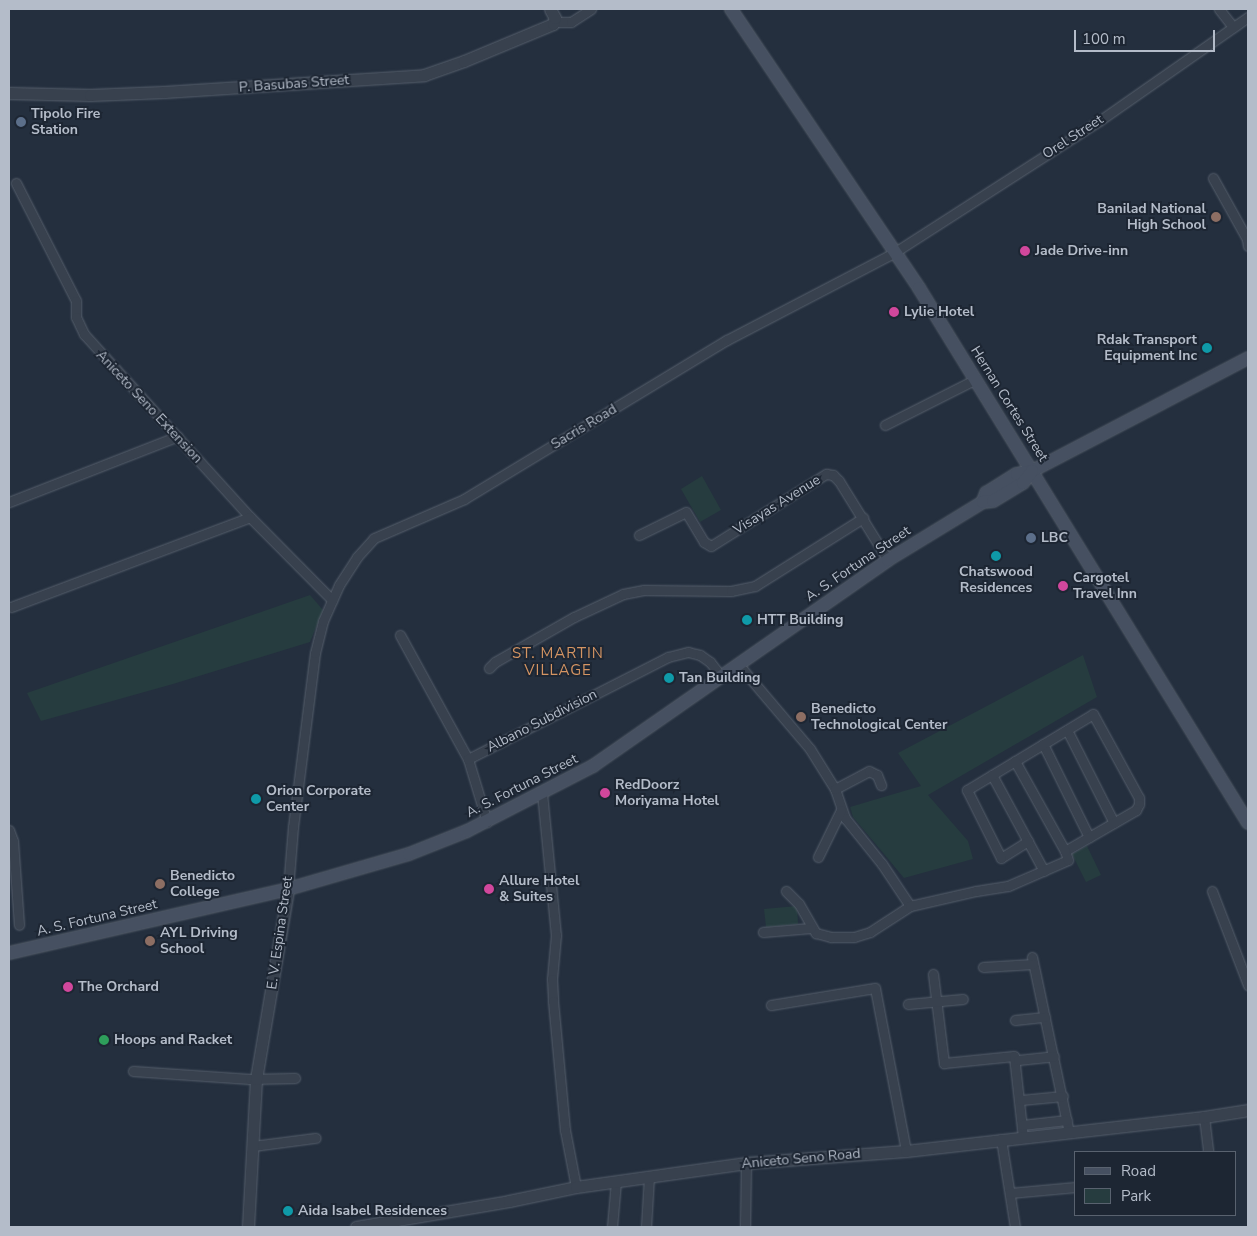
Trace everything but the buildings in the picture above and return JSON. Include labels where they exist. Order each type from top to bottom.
[{"type":"main road","name":"Hernan Cortes Street","points":[[731,9],[895,252],[976,379],[1248,823]]},
{"type":"main road","name":"A. S. Fortuna Street","points":[[9,953],[288,889],[409,854],[487,822],[593,766],[888,560],[983,501],[986,493],[1017,474],[1032,471],[1248,358]]},
{"type":"street","points":[[550,9],[555,22],[571,22],[591,9]]},
{"type":"street","points":[[1219,9],[1232,28]]},
{"type":"street","name":"Orel Street","points":[[895,252],[1119,107],[1232,28],[1247,20]]},
{"type":"street","name":"P. Basubas Street","points":[[9,93],[90,96],[424,74],[464,61],[555,22]]},
{"type":"street","points":[[1213,178],[1247,239],[1248,246]]},
{"type":"street","name":"Aniceto Seno Extension","points":[[16,183],[76,300],[76,317],[84,334],[96,349],[164,419],[250,517],[332,600]]},
{"type":"street","name":"Sacris Road","points":[[318,640],[332,600],[357,557],[374,538],[464,499],[727,340],[895,252]]},
{"type":"street","points":[[886,425],[976,379]]},
{"type":"street","points":[[9,502],[178,436]]},
{"type":"street","name":"Visayas Avenue","points":[[639,535],[686,512],[704,542],[712,546],[826,474],[833,476],[839,481],[888,560]]},
{"type":"street","points":[[11,607],[250,517]]},
{"type":"street","points":[[489,668],[574,617],[623,594],[644,590],[731,591],[755,586],[863,518]]},
{"type":"street","points":[[400,634],[468,759],[487,822]]},
{"type":"street","name":"E. V. Espina Street","points":[[248,1227],[256,1079],[288,889],[293,827],[314,653],[318,640]]},
{"type":"street","name":"Albano Subdivision","points":[[468,759],[668,656],[688,652],[700,655],[710,662],[721,676]]},
{"type":"street","points":[[738,664],[810,749],[835,789],[844,818],[882,864],[910,906]]},
{"type":"street","points":[[1028,841],[1001,858],[967,790],[1094,714],[1139,798],[1136,810],[1065,851]]},
{"type":"street","points":[[1067,730],[1114,823]]},
{"type":"street","points":[[1043,744],[1089,837]]},
{"type":"street","points":[[786,891],[799,904],[811,928],[816,933],[831,937],[854,937],[870,932],[910,906],[976,890],[1008,886],[1068,860],[1065,851],[1016,761]]},
{"type":"street","points":[[835,789],[869,772],[877,775],[881,785]]},
{"type":"street","points":[[992,775],[1044,871]]},
{"type":"street","points":[[542,794],[556,936],[552,979],[553,1001],[565,1130],[576,1187]]},
{"type":"street","points":[[818,857],[841,810]]},
{"type":"street","points":[[9,830],[13,841],[19,925]]},
{"type":"street","points":[[1212,891],[1248,985]]},
{"type":"street","points":[[763,932],[811,928]]},
{"type":"street","points":[[983,967],[1032,960],[1068,1126],[1022,1125]]},
{"type":"street","points":[[933,974],[944,1063],[1014,1056],[1023,1137]]},
{"type":"street","points":[[771,1005],[875,988],[906,1151]]},
{"type":"street","points":[[908,1004],[963,999]]},
{"type":"street","points":[[1015,1020],[1045,1017]]},
{"type":"street","points":[[1018,1060],[1054,1056]]},
{"type":"street","points":[[132,1071],[256,1079],[295,1078]]},
{"type":"street","points":[[1021,1100],[1063,1096]]},
{"type":"street","name":"Aniceto Seno Road","points":[[356,1227],[509,1201],[576,1187],[746,1163],[906,1151],[1023,1137],[1068,1126],[1204,1117],[1248,1110]]},
{"type":"street","points":[[1204,1117],[1208,1151]]},
{"type":"street","points":[[252,1146],[315,1138]]},
{"type":"street","points":[[1001,1139],[1015,1227]]},
{"type":"street","points":[[745,1227],[746,1163]]},
{"type":"street","points":[[646,1227],[649,1177]]},
{"type":"street","points":[[612,1227],[616,1181]]},
{"type":"street","points":[[1010,1193],[1074,1187]]},
{"type":"green space","points":[[702,476],[721,510],[700,522],[681,489]]},
{"type":"green space","points":[[310,595],[323,610],[310,642],[173,684],[41,721],[27,693]]},
{"type":"green space","points":[[1083,655],[1097,697],[928,795],[968,841],[973,859],[904,878],[853,817],[850,807],[921,786],[898,753]]},
{"type":"green space","points":[[1087,846],[1101,875],[1086,882],[1072,854]]},
{"type":"green space","points":[[797,906],[798,924],[766,927],[764,909]]},
{"type":"place","name":"Tipolo Fire Station","points":[[21,122]]},
{"type":"place","name":"Banilad National High School","points":[[1216,217]]},
{"type":"place","name":"Jade Drive-inn","points":[[1025,251]]},
{"type":"place","name":"Lylie Hotel","points":[[894,312]]},
{"type":"place","name":"Rdak Transport Equipment Inc","points":[[1207,348]]},
{"type":"place","name":"LBC","points":[[1031,538]]},
{"type":"place","name":"Chatswood Residences","points":[[996,556]]},
{"type":"place","name":"Cargotel Travel Inn","points":[[1063,586]]},
{"type":"place","name":"HTT Building","points":[[747,620]]},
{"type":"place","name":"Tan Building","points":[[669,678]]},
{"type":"place","name":"Benedicto Technological Center","points":[[801,717]]},
{"type":"place","name":"RedDoorz Moriyama Hotel","points":[[605,793]]},
{"type":"place","name":"Orion Corporate Center","points":[[256,799]]},
{"type":"place","name":"Benedicto College","points":[[160,884]]},
{"type":"place","name":"Allure Hotel & Suites","points":[[489,889]]},
{"type":"place","name":"AYL Driving School","points":[[150,941]]},
{"type":"place","name":"The Orchard","points":[[68,987]]},
{"type":"place","name":"Hoops and Racket","points":[[104,1040]]},
{"type":"place","name":"Aida Isabel Residences","points":[[288,1211]]},
{"type":"district","name":"ST. MARTIN VILLAGE","points":[[558,662]]}]
